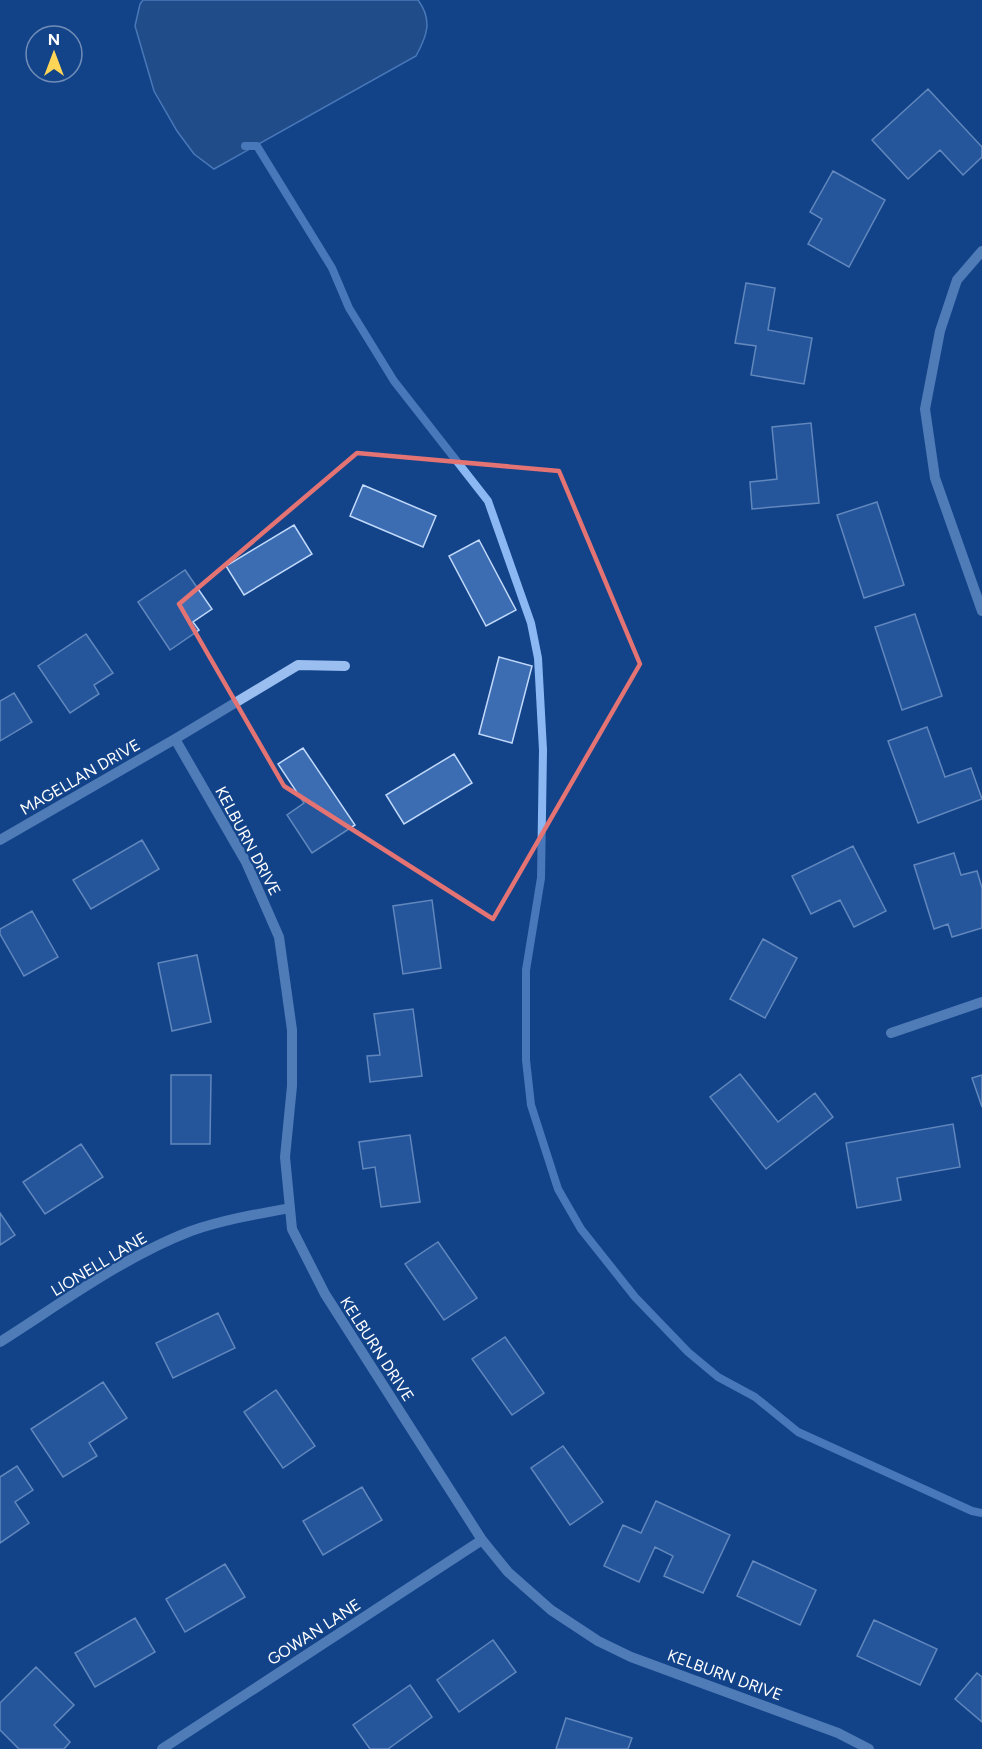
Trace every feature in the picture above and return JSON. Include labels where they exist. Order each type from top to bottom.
[{"type":"street","points":[[982,251],[957,280],[940,331],[925,409],[935,478],[982,611]]},
{"type":"street","name":"MAGELLAN DRIVE","points":[[0,840],[175,740],[298,664],[345,666]]},
{"type":"street","name":"KELBURN DRIVE","points":[[175,740],[246,862],[279,938],[292,1030],[292,1086],[285,1157],[292,1228],[325,1294],[482,1540],[508,1572],[551,1610],[598,1641],[631,1657],[838,1733],[869,1749]]},
{"type":"street","points":[[891,1033],[982,1002]]},
{"type":"street","name":"LIONELL LANE","points":[[0,1342],[140,1254],[192,1231],[244,1216],[290,1208]]},
{"type":"street","name":"GOWAN LANE","points":[[162,1749],[482,1540]]},
{"type":"highlighted area","points":[[357,453],[559,471],[640,664],[493,919],[284,786],[179,604]]},
{"type":"water","points":[[143,0],[418,0],[426,14],[427,28],[416,56],[214,169],[194,154],[177,131],[154,91],[135,26]]},
{"type":"building","points":[[928,89],[982,147],[982,157],[963,175],[940,150],[908,179],[872,140]]},
{"type":"building","points":[[833,171],[885,200],[849,267],[808,244],[822,219],[810,212]]},
{"type":"building","points":[[746,283],[775,288],[768,330],[812,338],[804,384],[751,375],[756,346],[735,343]]},
{"type":"building","points":[[811,423],[819,503],[752,509],[750,482],[777,479],[772,427]]},
{"type":"building","points":[[363,485],[436,516],[423,547],[350,516]]},
{"type":"building","points":[[877,502],[904,585],[864,598],[837,515]]},
{"type":"building","points":[[294,525],[312,554],[244,595],[226,566]]},
{"type":"building","points":[[479,540],[516,610],[486,626],[449,556]]},
{"type":"building","points":[[185,570],[212,609],[193,622],[199,630],[170,650],[138,602]]},
{"type":"building","points":[[915,614],[942,696],[902,710],[875,627]]},
{"type":"building","points":[[86,634],[113,673],[94,685],[99,694],[70,713],[38,666]]},
{"type":"building","points":[[499,657],[532,666],[512,743],[479,734]]},
{"type":"building","points":[[14,693],[32,722],[0,741],[0,701]]},
{"type":"building","points":[[927,727],[945,777],[971,768],[982,799],[918,823],[888,741]]},
{"type":"building","points":[[303,748],[355,825],[312,853],[287,815],[304,803],[278,764]]},
{"type":"building","points":[[454,754],[472,783],[404,824],[386,795]]},
{"type":"building","points":[[142,840],[159,869],[91,909],[73,880]]},
{"type":"building","points":[[853,846],[886,911],[854,927],[840,900],[811,914],[792,876]]},
{"type":"building","points":[[954,853],[961,875],[977,871],[982,888],[982,928],[952,937],[948,924],[934,929],[914,865]]},
{"type":"building","points":[[432,900],[441,968],[403,974],[393,906]]},
{"type":"building","points":[[32,911],[58,957],[24,976],[0,934],[0,929]]},
{"type":"building","points":[[763,939],[797,958],[765,1018],[730,999]]},
{"type":"building","points":[[197,955],[211,1022],[172,1031],[158,963]]},
{"type":"building","points":[[413,1009],[422,1076],[370,1082],[367,1056],[380,1055],[374,1014]]},
{"type":"building","points":[[740,1074],[778,1122],[815,1093],[833,1117],[766,1169],[710,1097]]},
{"type":"building","points":[[171,1075],[211,1075],[210,1144],[171,1144]]},
{"type":"building","points":[[982,1075],[982,1107],[972,1078]]},
{"type":"building","points":[[953,1124],[960,1167],[897,1178],[901,1200],[857,1208],[846,1143]]},
{"type":"building","points":[[410,1135],[420,1202],[381,1207],[375,1167],[363,1169],[359,1142]]},
{"type":"building","points":[[81,1144],[103,1177],[45,1214],[23,1182]]},
{"type":"building","points":[[0,1213],[15,1235],[0,1245]]},
{"type":"building","points":[[438,1242],[477,1298],[444,1320],[405,1264]]},
{"type":"building","points":[[218,1313],[235,1348],[173,1378],[156,1343]]},
{"type":"building","points":[[505,1337],[544,1393],[512,1415],[472,1359]]},
{"type":"building","points":[[103,1382],[127,1418],[89,1443],[97,1456],[63,1477],[31,1429]]},
{"type":"building","points":[[276,1390],[315,1446],[283,1468],[244,1412]]},
{"type":"building","points":[[563,1446],[603,1502],[570,1525],[531,1468]]},
{"type":"building","points":[[17,1466],[33,1490],[15,1502],[29,1523],[0,1543],[0,1477]]},
{"type":"building","points":[[362,1487],[382,1520],[323,1555],[303,1521]]},
{"type":"building","points":[[656,1501],[730,1535],[703,1593],[664,1576],[673,1556],[655,1547],[639,1582],[604,1566],[623,1525],[641,1533]]},
{"type":"building","points":[[753,1561],[816,1590],[800,1625],[737,1596]]},
{"type":"building","points":[[225,1564],[245,1597],[185,1632],[166,1599]]},
{"type":"building","points":[[135,1618],[155,1652],[95,1687],[75,1653]]},
{"type":"building","points":[[874,1620],[937,1649],[920,1685],[857,1656]]},
{"type":"building","points":[[493,1640],[516,1672],[459,1712],[437,1680]]},
{"type":"building","points":[[36,1667],[74,1705],[54,1725],[70,1742],[64,1749],[19,1749],[0,1730],[0,1703]]},
{"type":"building","points":[[977,1673],[982,1677],[982,1722],[955,1699]]},
{"type":"building","points":[[410,1685],[432,1717],[388,1749],[370,1749],[353,1725]]},
{"type":"building","points":[[566,1718],[632,1738],[628,1749],[556,1749]]},
{"type":"waterway","points":[[245,146],[257,146],[332,268],[349,308],[394,381],[488,501],[531,623],[538,658],[543,750],[541,878],[526,970],[526,1060],[531,1105],[558,1189],[581,1229],[635,1297],[688,1352],[718,1377],[755,1397],[798,1432],[972,1511],[982,1513]]}]
